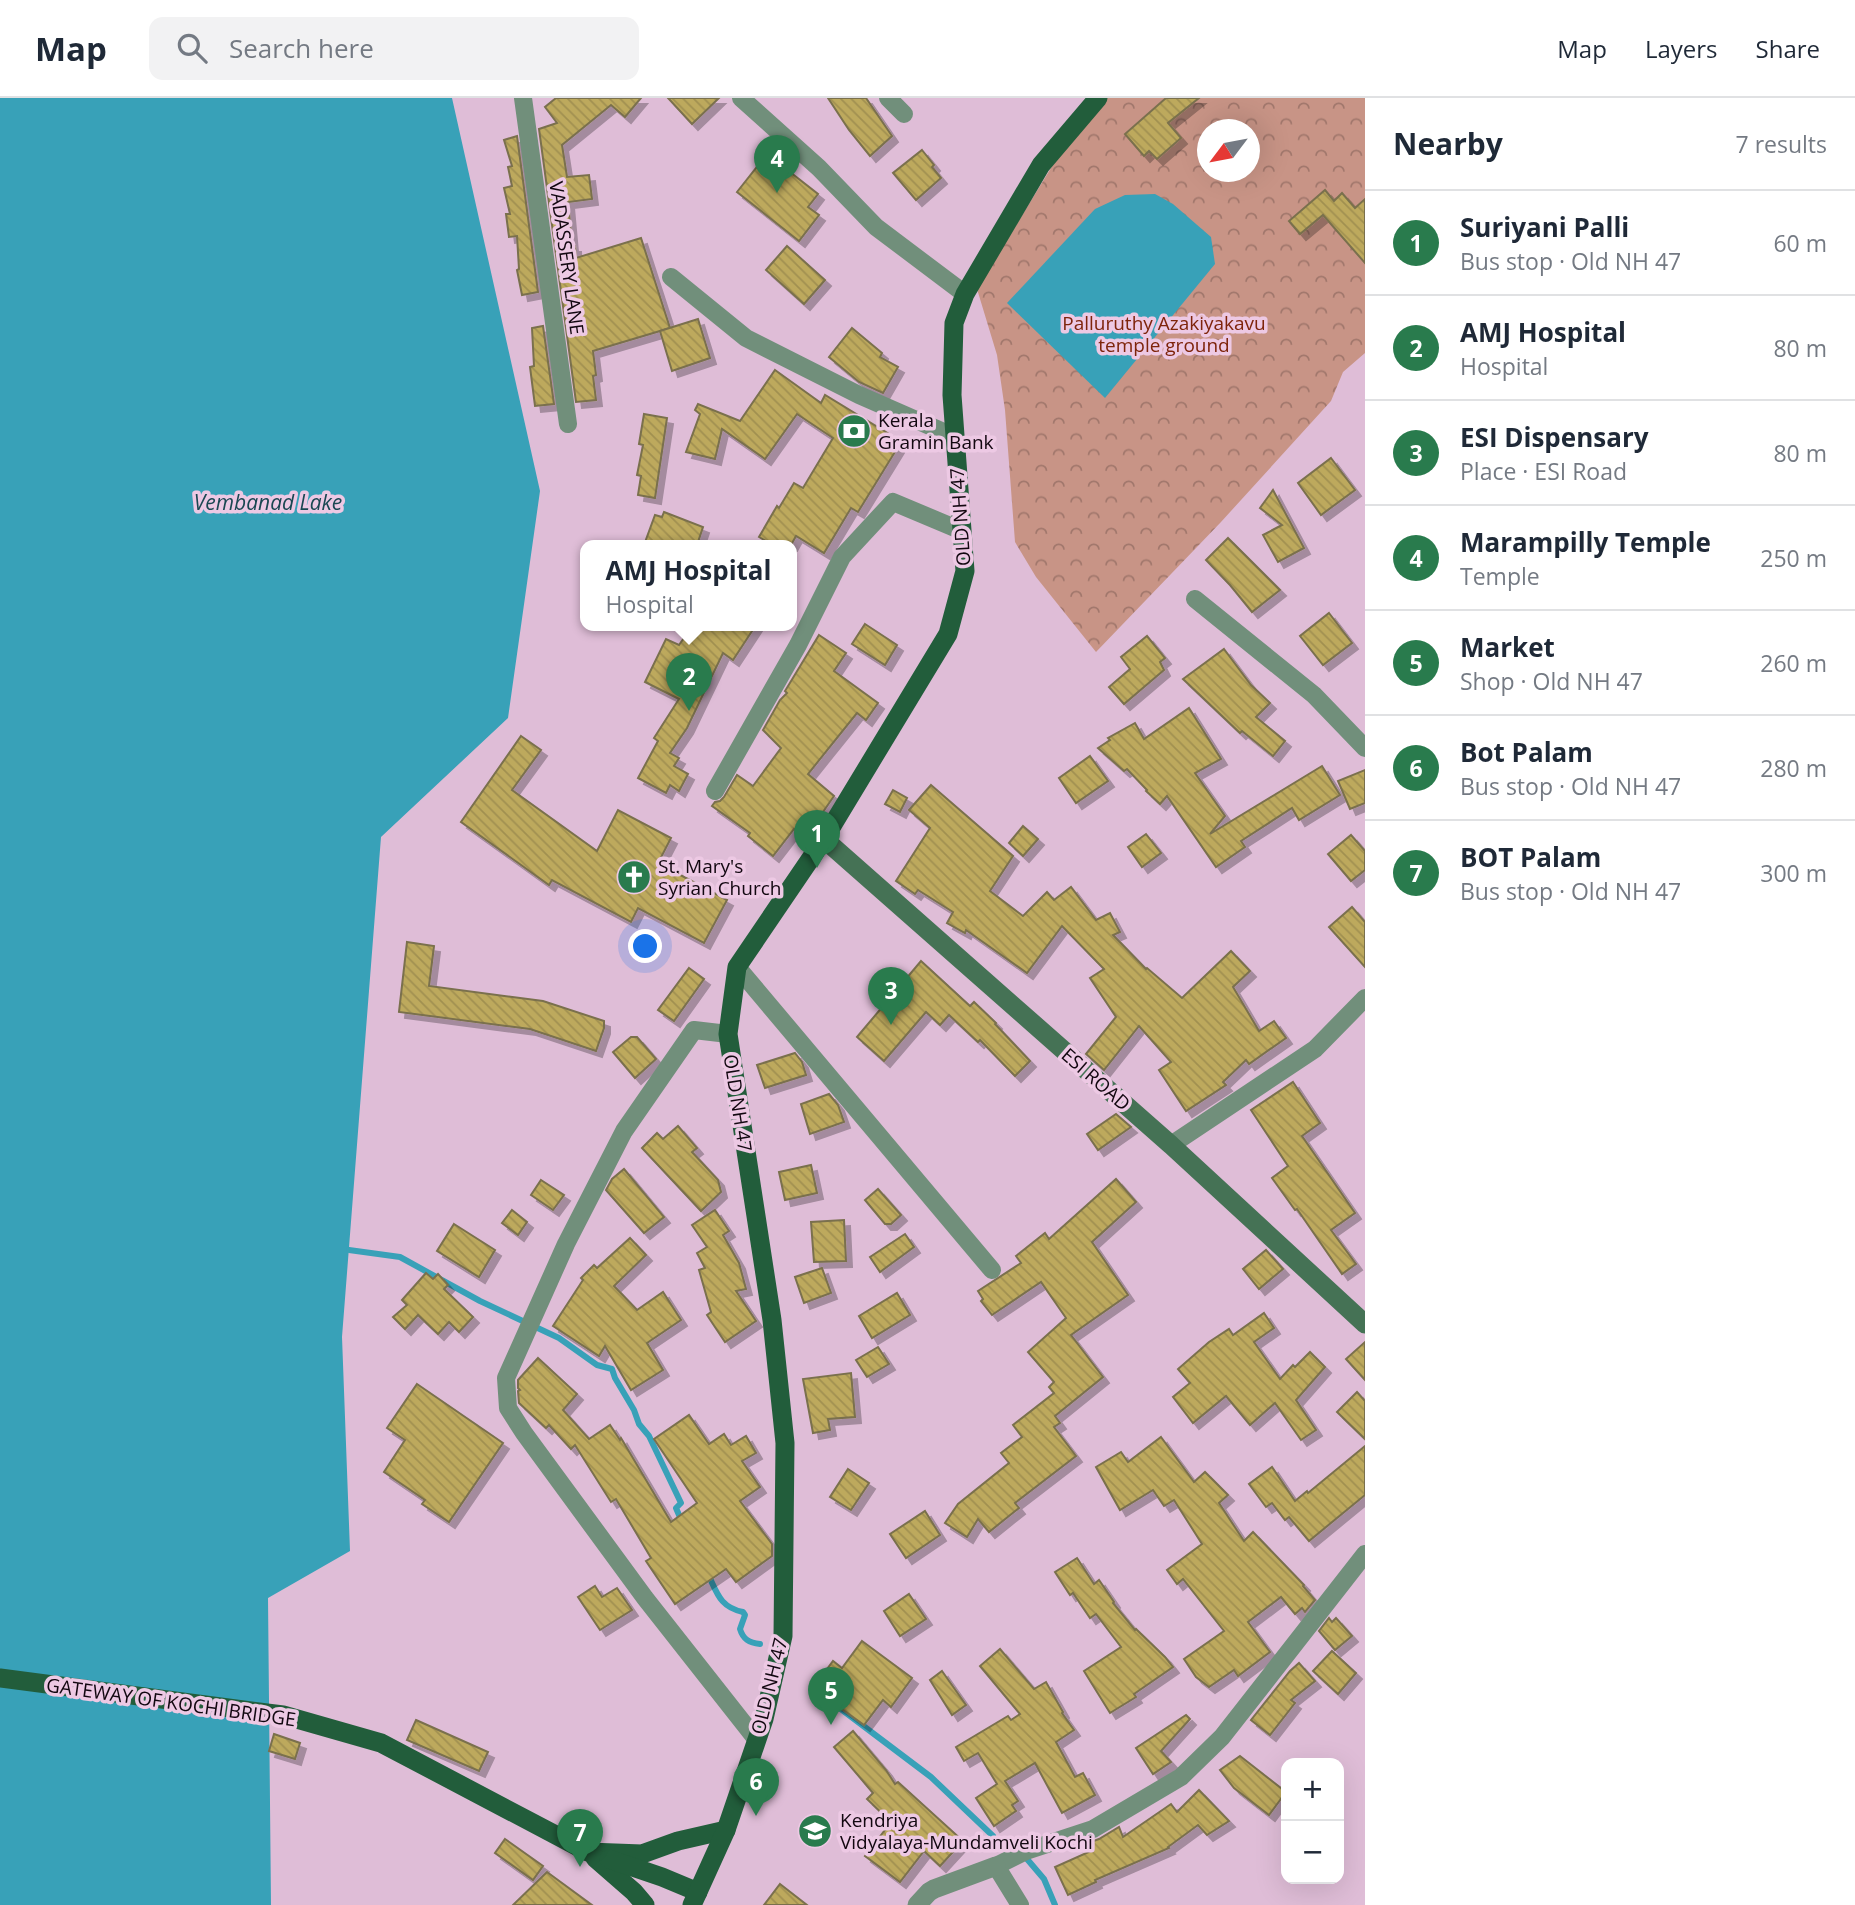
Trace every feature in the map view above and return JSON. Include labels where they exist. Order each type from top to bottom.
[{"type":"main road","name":"OLD NH 47","points":[[695,1898],[726,1830],[764,1719],[783,1636],[785,1443],[772,1320],[728,1034],[737,967],[824,839],[948,634],[965,571],[952,396],[954,323],[965,294],[1041,165],[1098,98]]},
{"type":"main road","name":"ESI ROAD","points":[[824,839],[1171,1146],[1365,1324]]},
{"type":"main road","name":"GATEWAY OF KOCHI BRIDGE","points":[[0,1678],[283,1716],[381,1743],[589,1852]]},
{"type":"main road","points":[[589,1852],[642,1854],[678,1841],[726,1830]]},
{"type":"main road","points":[[589,1852],[662,1877],[695,1898]]},
{"type":"main road","points":[[589,1852],[645,1905]]},
{"type":"street","name":"VADASSERY LANE","points":[[523,98],[568,424]]},
{"type":"street","points":[[741,98],[819,168],[876,227],[965,294]]},
{"type":"street","points":[[888,98],[904,114]]},
{"type":"street","points":[[671,277],[746,338],[859,395],[955,437]]},
{"type":"street","points":[[715,791],[798,645],[842,557],[892,502],[962,531]]},
{"type":"street","points":[[1195,599],[1314,695],[1365,748]]},
{"type":"street","points":[[737,967],[992,1270]]},
{"type":"street","points":[[1171,1146],[1315,1049],[1365,998]]},
{"type":"street","points":[[728,1034],[694,1030],[624,1131],[566,1244],[506,1378],[508,1408],[524,1433],[645,1598],[756,1739]]},
{"type":"street","points":[[917,1905],[934,1889],[996,1866],[1026,1851],[1093,1829],[1181,1777],[1222,1737],[1365,1554]]},
{"type":"street","points":[[996,1866],[1020,1905]]},
{"type":"green space","name":"Palluruthy Azakiyakavu temple ground","points":[[1098,98],[1365,98],[1365,353],[1343,372],[1331,401],[1221,522],[1096,652],[1036,577],[1015,542],[1005,410],[997,355],[977,289],[1062,150]]},
{"type":"water","name":"Vembanad Lake","points":[[0,98],[452,98],[540,491],[508,718],[381,837],[342,1337],[350,1551],[268,1598],[271,1905],[0,1905]]},
{"type":"water","points":[[1155,194],[1173,204],[1211,237],[1215,264],[1105,398],[1007,303],[1095,209],[1125,195]]},
{"type":"building","points":[[556,98],[641,98],[625,117],[611,105],[562,145],[567,177],[589,175],[592,199],[568,202],[572,246],[575,246],[576,258],[641,238],[670,328],[593,351],[596,400],[576,402],[539,129],[557,123],[545,107]]},
{"type":"building","points":[[668,98],[719,98],[692,124]]},
{"type":"building","points":[[828,98],[866,98],[892,136],[870,156]]},
{"type":"building","points":[[1166,98],[1199,98],[1168,123],[1181,138],[1157,159],[1149,151],[1144,156],[1125,134]]},
{"type":"building","points":[[517,136],[538,292],[522,295],[517,270],[517,236],[509,237],[506,214],[510,214],[504,188],[512,186],[508,167],[512,166],[504,140]]},
{"type":"building","points":[[922,150],[941,178],[916,200],[893,173]]},
{"type":"building","points":[[767,154],[818,194],[808,207],[819,215],[799,241],[737,192]]},
{"type":"building","points":[[1325,190],[1334,201],[1342,193],[1355,208],[1365,199],[1365,263],[1323,215],[1300,234],[1289,221]]},
{"type":"building","points":[[787,246],[825,280],[804,304],[766,270]]},
{"type":"building","points":[[698,319],[710,358],[672,371],[660,331]]},
{"type":"building","points":[[543,326],[554,404],[535,406],[530,367],[534,366],[532,328]]},
{"type":"building","points":[[852,328],[882,353],[880,357],[898,367],[883,393],[859,382],[829,357]]},
{"type":"building","points":[[775,370],[821,403],[825,395],[899,440],[896,445],[898,447],[858,512],[851,508],[824,553],[796,536],[794,540],[764,540],[759,537],[794,483],[803,488],[833,438],[797,414],[765,459],[722,429],[715,459],[686,452],[700,414],[695,410],[698,404],[740,421]]},
{"type":"building","points":[[644,414],[667,418],[655,498],[638,495],[641,476],[637,475],[643,445],[639,444]]},
{"type":"building","points":[[1331,458],[1355,490],[1321,515],[1298,483]]},
{"type":"building","points":[[1273,490],[1304,548],[1278,562],[1263,535],[1282,525],[1260,508]]},
{"type":"building","points":[[664,512],[703,527],[699,540],[646,540],[655,515],[662,517]]},
{"type":"building","points":[[1228,538],[1280,590],[1252,612],[1206,560]]},
{"type":"building","points":[[1329,613],[1352,643],[1323,665],[1300,636]]},
{"type":"building","points":[[865,624],[897,645],[885,665],[852,644]]},
{"type":"building","points":[[689,631],[752,631],[733,660],[723,653],[687,728],[670,753],[679,758],[674,766],[688,774],[679,791],[670,785],[666,793],[638,778],[658,741],[654,738],[679,699],[645,682],[666,639],[679,645]]},
{"type":"building","points":[[819,635],[846,653],[834,671],[878,703],[866,720],[857,713],[808,774],[834,796],[805,838],[794,829],[773,856],[748,836],[750,833],[712,806],[724,797],[737,775],[753,786],[781,748],[763,730]]},
{"type":"building","points":[[1147,636],[1165,658],[1160,662],[1164,670],[1124,704],[1109,687],[1130,669],[1121,657]]},
{"type":"building","points":[[1224,649],[1251,685],[1270,703],[1256,717],[1285,741],[1273,756],[1242,731],[1240,733],[1183,679]]},
{"type":"building","points":[[1189,708],[1221,759],[1195,773],[1225,816],[1210,834],[1322,766],[1340,795],[1299,820],[1292,808],[1241,841],[1245,847],[1216,867],[1167,796],[1160,804],[1127,769],[1124,771],[1098,748],[1110,740],[1108,738],[1135,723],[1144,739]]},
{"type":"building","points":[[521,736],[541,750],[512,790],[597,851],[618,810],[671,838],[658,863],[727,900],[704,943],[638,908],[631,922],[552,880],[549,885],[461,822]]},
{"type":"building","points":[[1090,756],[1108,781],[1076,803],[1059,778]]},
{"type":"building","points":[[1365,770],[1365,803],[1350,809],[1338,781]]},
{"type":"building","points":[[931,785],[1013,856],[990,891],[1023,916],[1047,892],[1054,900],[1071,887],[1096,920],[1110,913],[1120,932],[1113,935],[1146,969],[1182,998],[1231,951],[1250,971],[1233,987],[1259,1031],[1274,1021],[1286,1038],[1249,1064],[1246,1060],[1223,1082],[1226,1085],[1186,1111],[1159,1070],[1171,1062],[1139,1026],[1104,1070],[1086,1054],[1116,1017],[1090,978],[1104,969],[1062,926],[1027,973],[966,930],[965,933],[947,923],[953,912],[918,890],[915,894],[896,881],[930,828],[909,810]]},
{"type":"building","points":[[893,790],[907,798],[900,812],[885,804]]},
{"type":"building","points":[[1023,826],[1038,839],[1023,856],[1009,843]]},
{"type":"building","points":[[1146,834],[1161,853],[1142,867],[1128,847]]},
{"type":"building","points":[[1351,835],[1365,851],[1365,870],[1351,881],[1328,854]]},
{"type":"building","points":[[1352,907],[1365,922],[1365,967],[1329,927]]},
{"type":"building","points":[[407,942],[434,946],[429,986],[543,1001],[604,1021],[596,1051],[530,1029],[399,1012]]},
{"type":"building","points":[[921,961],[970,1006],[974,1002],[1030,1061],[1015,1076],[980,1040],[978,1042],[949,1015],[940,1025],[926,1012],[884,1061],[857,1037]]},
{"type":"building","points":[[689,968],[704,979],[674,1021],[658,1010]]},
{"type":"building","points":[[631,1037],[637,1037],[656,1059],[635,1078],[613,1052]]},
{"type":"building","points":[[795,1053],[802,1062],[806,1075],[765,1088],[757,1065]]},
{"type":"building","points":[[1293,1082],[1320,1123],[1302,1136],[1355,1213],[1331,1230],[1356,1264],[1342,1274],[1272,1178],[1288,1166],[1251,1110]]},
{"type":"building","points":[[829,1094],[838,1105],[844,1122],[810,1134],[801,1104]]},
{"type":"building","points":[[1116,1114],[1131,1127],[1098,1150],[1087,1134]]},
{"type":"building","points":[[678,1126],[697,1148],[692,1152],[718,1180],[721,1192],[701,1211],[642,1148],[657,1133],[663,1139]]},
{"type":"building","points":[[811,1165],[817,1193],[785,1200],[779,1172]]},
{"type":"building","points":[[624,1169],[664,1217],[644,1233],[606,1190],[612,1179]]},
{"type":"building","points":[[1116,1179],[1136,1202],[1092,1242],[1128,1295],[1071,1335],[1103,1377],[1055,1416],[1060,1423],[1054,1427],[1076,1456],[1015,1503],[1019,1508],[989,1532],[978,1519],[967,1537],[945,1523],[958,1504],[1009,1463],[1001,1453],[1022,1437],[1013,1425],[1054,1393],[1049,1387],[1054,1382],[1028,1352],[1066,1318],[1041,1282],[992,1315],[981,1301],[983,1299],[978,1291],[1021,1263],[1016,1256],[1045,1233],[1049,1239]]},
{"type":"building","points":[[541,1180],[564,1195],[553,1210],[531,1195]]},
{"type":"building","points":[[878,1189],[901,1215],[891,1224],[885,1224],[865,1200]]},
{"type":"building","points":[[512,1210],[527,1222],[518,1235],[502,1223]]},
{"type":"building","points":[[715,1210],[729,1231],[723,1235],[739,1263],[746,1289],[736,1291],[756,1321],[725,1342],[707,1315],[711,1312],[699,1270],[705,1268],[697,1253],[707,1247],[692,1225]]},
{"type":"building","points":[[844,1220],[846,1261],[814,1262],[811,1222]]},
{"type":"building","points":[[454,1224],[495,1250],[479,1277],[437,1251]]},
{"type":"building","points":[[905,1234],[914,1247],[880,1272],[870,1257]]},
{"type":"building","points":[[630,1238],[646,1255],[614,1286],[637,1310],[663,1292],[681,1320],[647,1343],[663,1370],[631,1390],[605,1346],[599,1356],[553,1326],[583,1280],[581,1278],[594,1265],[597,1268]]},
{"type":"building","points":[[1266,1250],[1283,1269],[1259,1289],[1243,1269]]},
{"type":"building","points":[[822,1268],[831,1293],[804,1303],[795,1277]]},
{"type":"building","points":[[426,1273],[433,1279],[438,1274],[448,1285],[444,1289],[473,1317],[459,1332],[449,1322],[438,1334],[418,1315],[405,1329],[393,1317],[407,1305],[402,1300]]},
{"type":"building","points":[[897,1293],[910,1315],[872,1338],[859,1316]]},
{"type":"building","points":[[1264,1313],[1274,1328],[1254,1342],[1280,1379],[1310,1352],[1325,1367],[1296,1400],[1316,1430],[1301,1440],[1275,1403],[1250,1425],[1226,1396],[1193,1423],[1173,1397],[1190,1383],[1178,1369],[1209,1342],[1229,1329],[1233,1335]]},
{"type":"building","points":[[1365,1342],[1365,1380],[1346,1359]]},
{"type":"building","points":[[878,1347],[889,1364],[867,1377],[856,1360]]},
{"type":"building","points":[[538,1358],[577,1394],[563,1410],[589,1439],[610,1425],[620,1440],[621,1438],[671,1522],[697,1503],[654,1439],[689,1415],[709,1444],[724,1434],[731,1445],[746,1436],[756,1453],[742,1461],[760,1487],[740,1501],[772,1544],[772,1556],[736,1582],[726,1569],[675,1604],[646,1561],[651,1558],[616,1499],[611,1502],[575,1445],[571,1449],[549,1425],[546,1428],[519,1403],[518,1380]]},
{"type":"building","points":[[851,1373],[855,1417],[828,1419],[830,1430],[813,1433],[803,1379]]},
{"type":"building","points":[[417,1384],[503,1443],[449,1522],[422,1504],[425,1500],[384,1472],[405,1440],[387,1428]]},
{"type":"building","points":[[1357,1392],[1365,1401],[1365,1439],[1337,1412]]},
{"type":"building","points":[[1161,1437],[1194,1482],[1205,1472],[1228,1495],[1219,1503],[1244,1541],[1253,1532],[1315,1600],[1305,1612],[1302,1608],[1295,1614],[1281,1597],[1248,1622],[1270,1652],[1238,1676],[1234,1670],[1209,1687],[1196,1677],[1184,1659],[1224,1631],[1183,1579],[1177,1584],[1167,1570],[1202,1544],[1174,1500],[1164,1506],[1153,1490],[1120,1510],[1096,1467],[1121,1452],[1128,1462]]},
{"type":"building","points":[[1365,1446],[1365,1495],[1309,1541],[1289,1517],[1285,1520],[1272,1503],[1266,1507],[1249,1484],[1272,1467],[1295,1501]]},
{"type":"building","points":[[848,1469],[869,1483],[851,1510],[830,1497]]},
{"type":"building","points":[[925,1511],[940,1535],[906,1558],[890,1534]]},
{"type":"building","points":[[1077,1558],[1094,1584],[1099,1580],[1135,1630],[1173,1667],[1134,1694],[1136,1697],[1110,1713],[1084,1671],[1121,1647],[1096,1614],[1090,1618],[1055,1572]]},
{"type":"building","points":[[595,1586],[602,1597],[617,1588],[632,1610],[600,1630],[578,1597]]},
{"type":"building","points":[[909,1594],[926,1619],[900,1636],[884,1611]]},
{"type":"building","points":[[1329,1618],[1332,1622],[1336,1618],[1352,1636],[1335,1650],[1319,1631]]},
{"type":"building","points":[[862,1641],[912,1678],[891,1707],[883,1700],[864,1725],[813,1688],[833,1661],[842,1668]]},
{"type":"building","points":[[1000,1649],[1034,1689],[1046,1682],[1074,1730],[1056,1742],[1075,1777],[1083,1773],[1095,1795],[1062,1813],[1035,1763],[1005,1781],[1018,1801],[1012,1805],[1016,1811],[994,1826],[976,1798],[997,1784],[978,1753],[964,1761],[956,1747],[1008,1716],[1011,1720],[1020,1714],[980,1666]]},
{"type":"building","points":[[1332,1651],[1356,1673],[1338,1694],[1313,1671]]},
{"type":"building","points":[[1299,1663],[1315,1681],[1291,1700],[1295,1703],[1270,1735],[1251,1720]]},
{"type":"building","points":[[942,1671],[966,1705],[952,1715],[930,1680]]},
{"type":"building","points":[[1186,1715],[1190,1719],[1161,1751],[1171,1762],[1153,1774],[1136,1748]]},
{"type":"building","points":[[416,1720],[488,1752],[479,1771],[407,1740]]},
{"type":"building","points":[[853,1731],[895,1784],[898,1782],[963,1841],[940,1866],[924,1851],[900,1882],[865,1856],[891,1822],[867,1799],[873,1793],[834,1747]]},
{"type":"building","points":[[274,1734],[300,1743],[295,1759],[269,1751]]},
{"type":"building","points":[[1240,1756],[1281,1788],[1281,1799],[1269,1815],[1234,1788],[1220,1770]]},
{"type":"building","points":[[1199,1790],[1229,1821],[1207,1835],[1198,1825],[1169,1848],[1095,1880],[1096,1882],[1068,1895],[1055,1867],[1091,1851],[1088,1843],[1119,1827],[1123,1837],[1171,1804],[1177,1812]]},
{"type":"building","points":[[505,1839],[543,1866],[533,1880],[495,1853]]},
{"type":"building","points":[[547,1872],[592,1905],[513,1905]]},
{"type":"building","points":[[780,1884],[807,1905],[764,1905]]},
{"type":"waterway","points":[[349,1250],[400,1257],[480,1301],[559,1338],[597,1365],[612,1369],[639,1424],[649,1436],[681,1503],[676,1508],[682,1522]]},
{"type":"waterway","points":[[707,1572],[724,1602],[745,1615],[740,1629],[745,1638],[760,1644]]},
{"type":"waterway","points":[[813,1688],[931,1777],[993,1836]]},
{"type":"waterway","points":[[1020,1842],[1027,1859],[1044,1879],[1055,1905]]},
{"type":"place","name":"Marampilly Temple","points":[[777,193]]},
{"type":"place","name":"Kerala Gramin Bank","points":[[854,431]]},
{"type":"place","name":"AMJ Hospital","points":[[689,711]]},
{"type":"place","name":"Suriyani Palli","points":[[817,868]]},
{"type":"place","name":"St. Mary's Syrian Church","points":[[634,877]]},
{"type":"place","name":"ESI Dispensary","points":[[891,1025]]},
{"type":"place","name":"Market","points":[[831,1725]]},
{"type":"place","name":"Bot Palam","points":[[756,1816]]},
{"type":"place","name":"Kendriya Vidyalaya-Mundamveli Kochi","points":[[815,1831]]},
{"type":"place","name":"BOT Palam","points":[[580,1867]]}]
